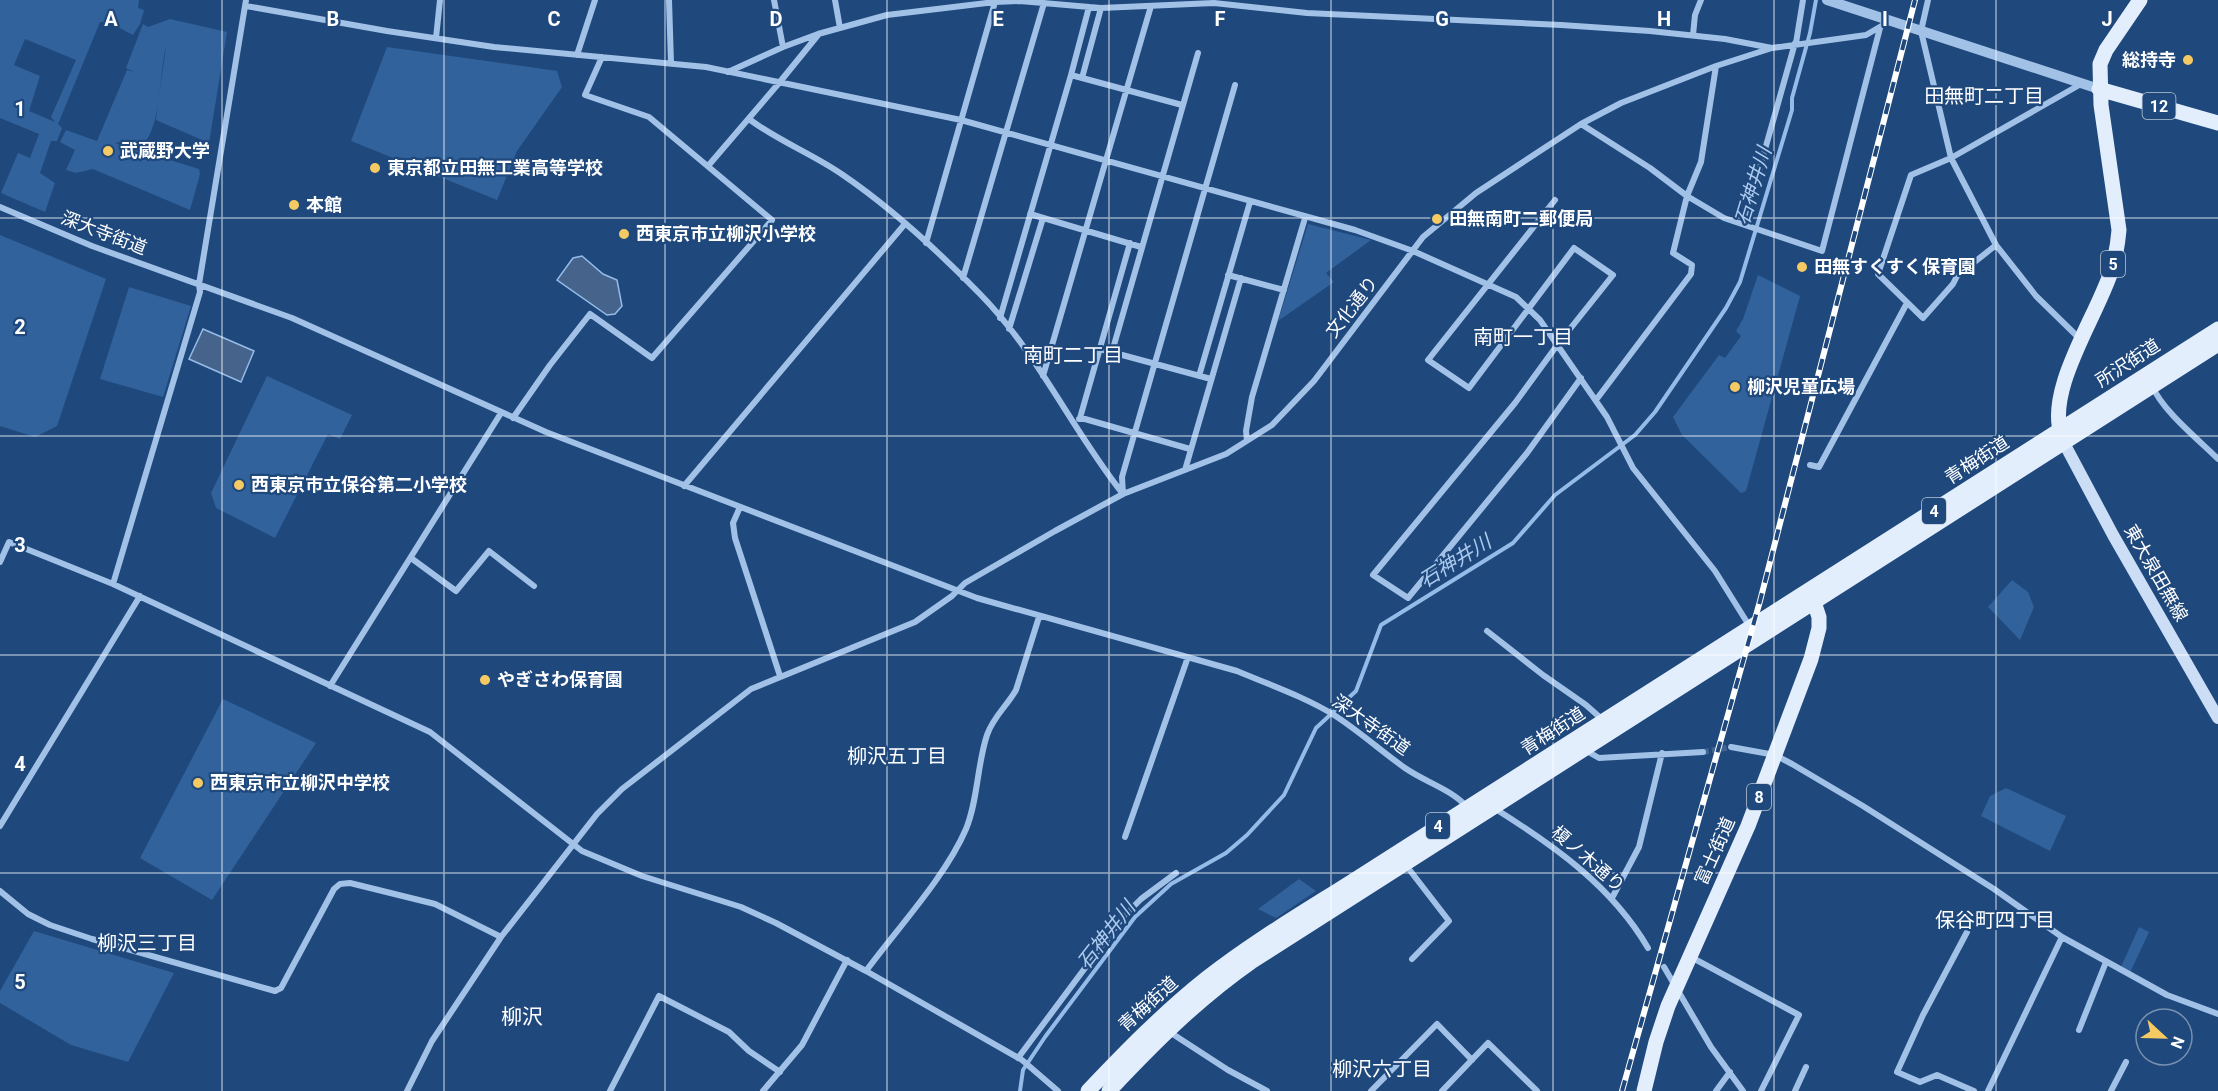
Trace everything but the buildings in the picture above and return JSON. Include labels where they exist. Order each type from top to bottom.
[{"type":"main road","name":"5","points":[[2062,437],[2057,410],[2062,386],[2112,268],[2119,230],[2105,141],[2099,88],[2100,64],[2106,50],[2140,0]]},
{"type":"main road","name":"12","points":[[2099,88],[2218,123]]},
{"type":"main road","name":"所沢街道","points":[[2062,437],[2218,329]]},
{"type":"main road","name":"所沢街道","points":[[2062,437],[2153,387],[2218,344]]},
{"type":"main road","name":"青梅街道","points":[[1088,1091],[1173,1006],[1208,977],[1261,941],[1471,813],[1494,807],[1585,750],[1812,597],[2062,437]]},
{"type":"main road","name":"東大泉田無線","points":[[2062,437],[2113,535],[2218,718]]},
{"type":"main road","name":"青梅街道","points":[[1109,1091],[1167,1030],[1234,974],[1405,864],[1471,813],[1604,721],[1750,627],[1812,597]]},
{"type":"main road","name":"富士街道","points":[[1644,1091],[1656,1042],[1677,985],[1736,854],[1817,640],[1819,617],[1812,597]]},
{"type":"street","points":[[436,38],[440,0]]},
{"type":"street","points":[[577,55],[595,0]]},
{"type":"street","points":[[669,0],[671,63]]},
{"type":"street","points":[[774,0],[783,46]]},
{"type":"street","points":[[835,0],[840,28]]},
{"type":"street","points":[[1693,35],[1695,15],[1701,0]]},
{"type":"street","points":[[1744,224],[1798,43],[1803,0]]},
{"type":"street","points":[[1827,0],[2099,88]]},
{"type":"street","points":[[1928,0],[1921,31],[1951,158],[1996,245],[2036,296],[2081,340]]},
{"type":"street","points":[[727,72],[783,46],[818,34],[887,15],[971,2],[1044,3],[1101,8],[1150,6],[1174,2],[1214,3],[1364,17],[1650,31],[1693,35],[1772,48]]},
{"type":"street","points":[[926,243],[995,2]]},
{"type":"street","points":[[113,584],[200,292],[199,284],[246,3],[494,47],[706,67],[961,120],[1355,231],[1413,251],[1516,297],[1540,320],[1607,417],[1633,468],[1715,571],[1750,627]]},
{"type":"street","points":[[963,278],[1044,3]]},
{"type":"street","points":[[1043,376],[1150,6]]},
{"type":"street","points":[[1000,318],[1089,7]]},
{"type":"street","points":[[1082,78],[1101,8]]},
{"type":"street","name":"文化通り","points":[[407,1091],[432,1041],[501,937],[597,814],[622,789],[751,688],[915,622],[952,596],[956,590],[987,570],[1123,494],[1226,454],[1272,425],[1314,381],[1423,237],[1476,193],[1581,124],[1621,103],[1716,66],[1772,48],[1866,35],[1890,21]]},
{"type":"street","points":[[1581,124],[1650,168],[1687,196],[1724,218],[1822,251],[1880,28]]},
{"type":"street","points":[[708,166],[818,34]]},
{"type":"street","points":[[1112,352],[1198,53]]},
{"type":"street","points":[[513,418],[550,365],[590,314],[652,358],[772,220],[649,117],[585,95],[602,57]]},
{"type":"street","points":[[1596,400],[1691,274],[1692,265],[1673,253],[1687,196],[1701,162],[1716,66]]},
{"type":"street","points":[[1071,75],[1182,105]]},
{"type":"street","points":[[1996,245],[1957,276],[1953,284],[1923,318],[1878,274],[1911,176],[1951,158],[2082,83]]},
{"type":"street","points":[[1123,494],[1122,477],[1234,86]]},
{"type":"street","points":[[749,119],[768,133],[842,174],[926,243],[981,295],[1077,420],[1123,494]]},
{"type":"street","points":[[1555,200],[1428,360],[1468,388],[1574,248],[1612,275],[1515,403],[1373,575],[1408,597],[1527,453],[1581,378]]},
{"type":"street","points":[[1199,376],[1250,201]]},
{"type":"street","name":"深大寺街道","points":[[0,207],[92,246],[292,318],[513,418],[956,590]]},
{"type":"street","points":[[1030,214],[1141,247]]},
{"type":"street","points":[[1009,329],[1043,218]]},
{"type":"street","points":[[1248,440],[1246,431],[1252,397],[1305,218]]},
{"type":"street","points":[[684,486],[904,225]]},
{"type":"street","points":[[1077,420],[1130,243]]},
{"type":"street","points":[[1228,275],[1284,290]]},
{"type":"street","points":[[1185,470],[1241,278]]},
{"type":"street","points":[[1810,465],[1819,467],[1907,303]]},
{"type":"street","points":[[1100,349],[1211,379]]},
{"type":"street","points":[[2153,387],[2156,394],[2179,421],[2218,459]]},
{"type":"street","points":[[330,686],[501,413]]},
{"type":"street","points":[[1077,420],[1191,449]]},
{"type":"street","points":[[740,507],[733,523],[735,538],[780,676]]},
{"type":"street","points":[[0,562],[9,542],[140,596],[430,732],[582,851],[642,876],[741,907],[776,923],[866,970],[1020,1059],[1058,1091]]},
{"type":"street","points":[[411,558],[456,591],[489,551],[534,586]]},
{"type":"street","points":[[866,970],[946,863],[966,828],[987,736],[1003,707],[1016,690],[1039,617],[956,590]]},
{"type":"street","points":[[0,826],[140,596]]},
{"type":"street","name":"深大寺街道","points":[[1039,617],[1237,671],[1328,711],[1406,768],[1458,797],[1471,813]]},
{"type":"street","points":[[1487,631],[1604,721]]},
{"type":"street","points":[[1125,837],[1188,657]]},
{"type":"street","points":[[1731,747],[1775,755],[1863,806],[1994,889],[2062,937],[2167,995],[2218,1014]]},
{"type":"street","points":[[1585,750],[1599,758],[1703,752]]},
{"type":"street","points":[[1612,898],[1639,847],[1662,753]]},
{"type":"street","name":"榎ノ木通り","points":[[1494,807],[1552,845],[1612,898],[1637,929],[1648,948]]},
{"type":"street","points":[[1405,864],[1449,921],[1412,959]]},
{"type":"street","points":[[1020,1059],[1123,917],[1141,898],[1176,873]]},
{"type":"street","points":[[0,891],[28,914],[50,925],[275,992],[281,988],[334,889],[340,884],[351,883],[435,904],[501,937]]},
{"type":"street","points":[[1967,932],[1923,1015],[1897,1072],[1920,1082],[1937,1075],[1974,1091]]},
{"type":"street","points":[[1988,1091],[2062,937]]},
{"type":"street","points":[[1689,956],[1799,1015],[1761,1091]]},
{"type":"street","points":[[763,1091],[802,1045],[847,960]]},
{"type":"street","points":[[2079,1030],[2106,962]]},
{"type":"street","points":[[1664,967],[1677,985],[1711,1047],[1743,1091]]},
{"type":"street","points":[[610,1091],[658,996],[729,1032],[749,1051],[780,1072]]},
{"type":"street","points":[[1371,1091],[1437,1024],[1472,1060]]},
{"type":"street","points":[[1167,1030],[1228,1071],[1267,1091]]},
{"type":"street","points":[[1442,1091],[1488,1043],[1537,1091]]},
{"type":"street","points":[[2111,1091],[2126,1062]]},
{"type":"street","points":[[1795,1091],[1806,1067]]},
{"type":"street","points":[[1716,1091],[1730,1072]]},
{"type":"shaded area","points":[[0,0],[139,0],[138,8],[144,10],[140,24],[133,35],[108,22],[100,22],[58,124],[62,128],[57,141],[51,141],[40,173],[55,183],[45,212],[1,193],[18,153],[30,158],[39,134],[0,118]],"holes":[[[25,39],[76,60],[51,117],[55,122],[29,111],[40,76],[14,65]]]},
{"type":"shaded area","points":[[170,19],[227,32],[209,143],[156,120],[166,46],[157,111],[149,136],[143,145],[127,140],[115,143],[199,169],[200,174],[190,210],[93,169],[76,173],[66,170],[75,150],[60,142],[66,130],[97,141],[127,70],[134,72],[126,68],[143,24],[148,27]]},
{"type":"shaded area","points":[[387,47],[557,71],[562,87],[517,151],[497,200],[351,141]]},
{"type":"shaded area","points":[[1308,224],[1371,240],[1326,273],[1334,282],[1278,321]]},
{"type":"shaded area","points":[[0,235],[106,279],[57,426],[35,437],[0,426]]},
{"type":"shaded area","points":[[582,256],[603,274],[617,280],[622,306],[615,314],[607,315],[557,280],[573,258]]},
{"type":"shaded area","name":"柳沢児童広場","points":[[1758,275],[1800,296],[1746,491],[1741,493],[1682,435],[1673,417],[1719,355],[1725,358],[1741,336],[1736,331],[1743,319]]},
{"type":"shaded area","points":[[129,287],[191,306],[163,397],[100,379]]},
{"type":"shaded area","points":[[203,329],[254,351],[241,382],[189,359]]},
{"type":"shaded area","points":[[267,376],[352,415],[340,439],[328,434],[275,538],[216,508],[211,493]]},
{"type":"shaded area","points":[[2012,580],[2028,592],[2034,607],[2020,640],[1988,607]]},
{"type":"shaded area","points":[[223,699],[316,743],[212,900],[140,858]]},
{"type":"shaded area","points":[[2006,788],[2066,816],[2050,851],[1981,816],[1990,796]]},
{"type":"shaded area","points":[[1299,879],[1316,891],[1276,918],[1258,909]]},
{"type":"shaded area","points":[[2139,927],[2149,932],[2130,973],[2120,969]]},
{"type":"shaded area","points":[[34,931],[174,973],[128,1062],[71,1045],[0,1003],[0,991]]},
{"type":"waterway","name":"石神井川","points":[[1020,1091],[1023,1070],[1135,917],[1171,884],[1226,853],[1247,835],[1284,795],[1316,728],[1356,691],[1381,625],[1513,543],[1555,495],[1635,435],[1655,412],[1726,308],[1740,282],[1792,110],[1792,98],[1810,33],[1816,0]]},
{"type":"tunnel","points":[[1703,752],[1731,747]]},
{"type":"railway","points":[[1622,1091],[1760,601],[1915,0]]},
{"type":"place","name":"総持寺","points":[[2188,60]]},
{"type":"place","name":"武蔵野大学","points":[[108,151]]},
{"type":"place","name":"東京都立田無工業高等学校","points":[[375,168]]},
{"type":"place","name":"本館","points":[[294,205]]},
{"type":"place","name":"田無南町二郵便局","points":[[1437,219]]},
{"type":"place","name":"西東京市立柳沢小学校","points":[[624,234]]},
{"type":"place","name":"田無すくすく保育園","points":[[1802,267]]},
{"type":"place","name":"柳沢児童広場","points":[[1735,387]]},
{"type":"place","name":"西東京市立保谷第二小学校","points":[[239,485]]},
{"type":"place","name":"やぎさわ保育園","points":[[485,680]]},
{"type":"place","name":"西東京市立柳沢中学校","points":[[198,783]]},
{"type":"district","name":"田無町二丁目","points":[[1984,96]]},
{"type":"district","name":"南町一丁目","points":[[1523,337]]},
{"type":"district","name":"南町二丁目","points":[[1073,355]]},
{"type":"district","name":"柳沢五丁目","points":[[897,756]]},
{"type":"district","name":"保谷町四丁目","points":[[1995,920]]},
{"type":"district","name":"柳沢三丁目","points":[[147,943]]},
{"type":"district","name":"柳沢","points":[[522,1017]]},
{"type":"district","name":"柳沢六丁目","points":[[1382,1069]]}]
